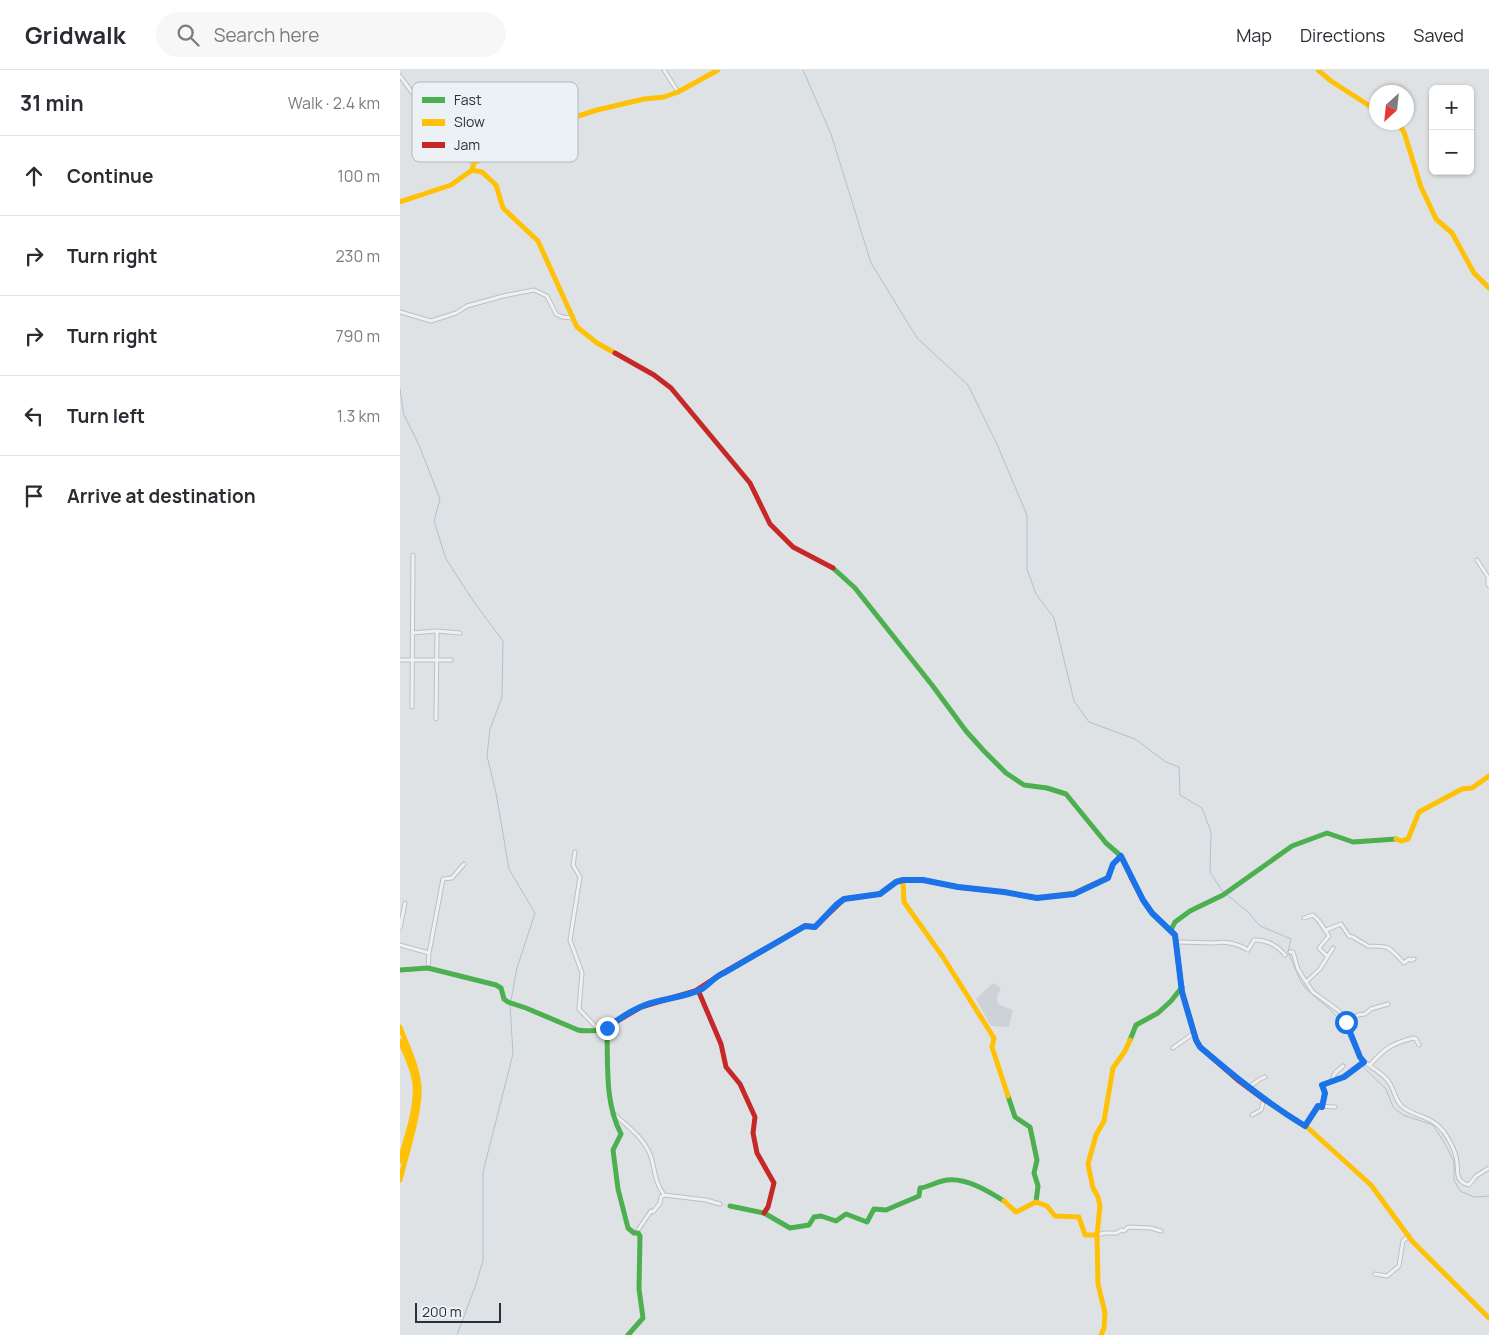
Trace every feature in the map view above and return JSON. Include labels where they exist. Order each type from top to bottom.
[{"type":"street","points":[[664,70],[678,92]]},
{"type":"street","points":[[578,116],[635,101],[664,97],[678,92],[718,70]]},
{"type":"street","points":[[1318,70],[1331,82],[1369,106]]},
{"type":"street","points":[[400,76],[412,92]]},
{"type":"street","points":[[1403,130],[1421,187],[1436,219],[1452,233],[1474,273],[1489,288]]},
{"type":"street","points":[[400,202],[451,185],[472,170],[474,164],[477,162]]},
{"type":"street","points":[[472,170],[482,172],[496,185],[503,208],[538,241],[577,327],[612,352],[654,375],[671,388],[750,483],[770,524],[792,547],[831,566],[855,588],[966,731],[1006,773],[1024,785],[1047,788],[1066,794],[1106,843],[1121,856],[1143,900],[1152,913],[1175,935],[1182,988],[1194,1033],[1200,1047],[1248,1088],[1305,1126],[1371,1186],[1409,1236],[1489,1318]]},
{"type":"street","points":[[400,312],[430,321],[467,306],[502,296],[534,290],[547,296],[556,314],[572,318]]},
{"type":"street","points":[[412,707],[413,555]]},
{"type":"street","points":[[1477,560],[1488,577],[1489,586]]},
{"type":"street","points":[[412,633],[437,631],[460,633]]},
{"type":"street","points":[[436,719],[437,631]]},
{"type":"street","points":[[400,660],[451,660]]},
{"type":"street","points":[[1171,930],[1175,922],[1190,911],[1227,892],[1292,846],[1327,833],[1353,842],[1374,842],[1394,838],[1401,841],[1408,839],[1419,812],[1462,788],[1472,788],[1489,776]]},
{"type":"street","points":[[576,852],[573,865],[580,876],[570,940],[582,973],[579,1009],[596,1028]]},
{"type":"street","points":[[628,1335],[643,1318],[639,1288],[640,1236],[638,1232],[630,1231],[628,1228],[618,1189],[613,1150],[621,1134],[615,1126],[609,1094],[606,1050],[609,1026],[644,1006],[698,990],[713,981],[717,975],[724,973],[805,926],[815,927],[844,899],[880,894],[896,882],[903,880],[923,880],[958,887],[1037,898],[1050,898],[1074,894],[1108,878],[1113,864],[1121,856]]},
{"type":"street","points":[[428,968],[429,953],[443,879],[452,878],[464,864]]},
{"type":"street","points":[[903,880],[904,902],[943,957],[994,1038],[992,1047],[1015,1117],[1030,1127],[1037,1160],[1034,1172],[1038,1186],[1036,1202]]},
{"type":"street","points":[[400,928],[406,902]]},
{"type":"street","points":[[1304,918],[1313,915],[1330,936],[1319,948],[1327,956]]},
{"type":"street","points":[[1326,930],[1341,924],[1349,936],[1368,946],[1391,949],[1404,963],[1409,959],[1414,959]]},
{"type":"street","points":[[1177,942],[1239,944],[1248,950],[1254,940],[1257,939],[1274,944],[1286,955]]},
{"type":"street","points":[[400,945],[429,953]]},
{"type":"street","points":[[1306,982],[1320,969],[1333,948]]},
{"type":"street","points":[[1290,952],[1293,952],[1298,969],[1306,982],[1314,992],[1338,1011],[1346,1022],[1362,1064]]},
{"type":"street","points":[[400,970],[428,968],[496,985],[501,988],[504,999],[545,1016],[560,1025],[583,1032],[596,1028],[602,1029],[607,1034]]},
{"type":"street","points":[[1101,1335],[1104,1328],[1105,1313],[1098,1284],[1097,1235],[1100,1206],[1093,1188],[1088,1164],[1096,1135],[1104,1121],[1113,1068],[1125,1051],[1136,1025],[1172,1001],[1182,988]]},
{"type":"street","points":[[698,990],[721,1044],[726,1067],[740,1084],[755,1117],[753,1133],[757,1153],[774,1184],[768,1207],[764,1213]]},
{"type":"street","points":[[1346,1022],[1358,1015],[1365,1014],[1371,1009],[1388,1004]]},
{"type":"street","points":[[400,1027],[416,1069],[419,1086],[418,1103],[400,1178]]},
{"type":"street","points":[[1173,1048],[1194,1033]]},
{"type":"street","points":[[1370,1065],[1384,1048],[1413,1038],[1416,1039],[1419,1045]]},
{"type":"street","points":[[400,1041],[412,1069],[415,1085],[415,1098],[400,1160]]},
{"type":"street","points":[[1322,1107],[1325,1093],[1322,1085],[1344,1077],[1362,1064],[1370,1065],[1390,1082],[1398,1103],[1403,1108],[1432,1120],[1439,1125],[1454,1149],[1458,1162],[1457,1175],[1464,1185],[1469,1185],[1476,1176],[1489,1168]]},
{"type":"street","points":[[1333,1080],[1335,1073],[1343,1066]]},
{"type":"street","points":[[1248,1088],[1265,1077]]},
{"type":"street","points":[[1252,1115],[1261,1110],[1264,1100]]},
{"type":"street","points":[[1305,1126],[1318,1106],[1335,1107]]},
{"type":"street","points":[[613,1113],[635,1132],[650,1154],[657,1185],[664,1195],[706,1200],[720,1204]]},
{"type":"street","points":[[730,1206],[764,1213],[790,1228],[809,1225],[814,1217],[821,1216],[836,1221],[846,1214],[868,1222],[874,1209],[886,1210],[919,1196],[920,1188],[931,1187],[940,1181],[952,1180],[980,1188],[1012,1207],[1016,1212],[1021,1212],[1030,1204],[1036,1202],[1047,1206],[1055,1216],[1079,1217],[1085,1235],[1112,1234],[1121,1230],[1124,1231],[1128,1227],[1151,1228],[1162,1231]]},
{"type":"street","points":[[636,1233],[651,1211],[653,1212],[660,1203],[661,1196],[664,1195]]},
{"type":"street","points":[[1375,1274],[1387,1276],[1399,1266],[1403,1241],[1409,1236]]},
{"type":"shaded area","points":[[993,983],[1001,988],[997,996],[998,1004],[1013,1010],[1009,1027],[991,1026],[976,999]]},
{"type":"waterway","points":[[803,70],[831,134],[871,263],[917,338],[968,385],[996,442],[1027,515],[1027,569],[1036,594],[1054,618],[1074,701],[1089,722],[1135,739],[1166,762],[1179,767],[1180,795],[1202,808],[1211,832],[1210,872],[1223,892]]},
{"type":"waterway","points":[[400,389],[404,415],[419,445],[440,499],[434,521],[446,559],[474,602],[503,641],[502,697],[490,729],[487,756],[496,793],[509,869],[535,913],[517,968],[511,1000]]},
{"type":"waterway","points":[[1226,894],[1249,913],[1260,926],[1291,939],[1288,952],[1300,980],[1306,989],[1332,1011],[1342,1024],[1363,1067],[1386,1089],[1393,1107],[1403,1115],[1433,1125],[1454,1162],[1454,1180],[1460,1191],[1474,1197],[1489,1196]]},
{"type":"waterway","points":[[457,1335],[483,1261],[483,1172],[513,1054],[510,1004]]},
{"type":"traffic: fast","points":[[833,568],[855,588],[966,731],[984,751],[1006,773],[1024,785],[1047,788],[1066,794],[1106,843],[1121,856],[1131,877]]},
{"type":"traffic: fast","points":[[1171,930],[1175,922],[1190,911],[1223,895],[1292,846],[1327,833],[1353,842],[1396,839]]},
{"type":"traffic: fast","points":[[400,970],[428,968],[496,985],[501,988],[504,999],[508,1002],[578,1030],[596,1030],[607,1034],[610,1098],[612,1110],[621,1134],[613,1150],[618,1189],[628,1228],[640,1236],[639,1289],[643,1318],[628,1335]]},
{"type":"traffic: fast","points":[[1130,1040],[1136,1025],[1158,1013],[1182,987]]},
{"type":"traffic: fast","points":[[1008,1096],[1015,1117],[1030,1127],[1037,1160],[1034,1173],[1038,1186],[1036,1202]]},
{"type":"traffic: fast","points":[[730,1206],[764,1213],[790,1228],[809,1225],[814,1217],[821,1216],[836,1221],[846,1214],[867,1222],[874,1209],[886,1210],[919,1196],[920,1188],[947,1180],[970,1183],[1004,1201]]},
{"type":"traffic: slow","points":[[578,116],[644,99],[664,97],[678,92],[718,70]]},
{"type":"traffic: slow","points":[[1318,70],[1331,81],[1369,105]]},
{"type":"traffic: slow","points":[[1403,130],[1421,187],[1436,219],[1452,233],[1474,273],[1489,288]]},
{"type":"traffic: slow","points":[[472,170],[476,162]]},
{"type":"traffic: slow","points":[[400,202],[451,185],[472,170],[482,172],[496,185],[503,208],[538,241],[577,327],[597,343],[615,353]]},
{"type":"traffic: slow","points":[[1396,839],[1401,841],[1408,839],[1419,812],[1462,789],[1472,788],[1489,776]]},
{"type":"traffic: slow","points":[[884,891],[896,882],[903,880],[923,880],[1037,898],[1074,893],[1107,878],[1113,864],[1121,856]]},
{"type":"traffic: slow","points":[[903,880],[904,902],[943,957],[994,1038],[992,1047],[1008,1096]]},
{"type":"traffic: slow","points":[[400,1027],[416,1071],[419,1086],[418,1107],[400,1180]]},
{"type":"traffic: slow","points":[[1101,1335],[1104,1328],[1105,1313],[1098,1284],[1097,1235],[1100,1206],[1093,1188],[1088,1164],[1096,1135],[1104,1121],[1113,1068],[1130,1040]]},
{"type":"traffic: slow","points":[[400,1041],[413,1074],[415,1085],[413,1114],[400,1161]]},
{"type":"traffic: slow","points":[[1266,1101],[1308,1128],[1371,1185],[1412,1241],[1489,1318]]},
{"type":"traffic: slow","points":[[1004,1201],[1016,1212],[1036,1202],[1047,1206],[1055,1216],[1079,1217],[1085,1235],[1097,1235]]},
{"type":"traffic: jam","points":[[615,353],[654,375],[671,388],[750,483],[770,524],[793,547],[833,568]]},
{"type":"traffic: jam","points":[[1131,877],[1152,913],[1175,935],[1182,992],[1200,1047],[1239,1081],[1266,1101]]},
{"type":"traffic: jam","points":[[607,1034],[609,1026],[641,1007],[695,991],[805,926],[815,927],[844,899],[880,894],[884,891]]},
{"type":"traffic: jam","points":[[698,990],[721,1044],[726,1067],[740,1084],[755,1117],[753,1133],[757,1153],[774,1183],[768,1207],[764,1213]]},
{"type":"route","points":[[607,1028],[644,1006],[702,988],[713,981],[717,975],[724,973],[805,926],[815,927],[844,899],[880,894],[896,882],[903,880],[923,880],[958,887],[1037,898],[1050,898],[1074,894],[1108,878],[1113,864],[1121,856],[1143,900],[1152,913],[1175,935],[1182,992],[1196,1040],[1200,1047],[1239,1082],[1275,1108],[1305,1126],[1318,1106],[1322,1107],[1325,1093],[1322,1085],[1344,1077],[1364,1062],[1360,1057],[1346,1022]]}]
